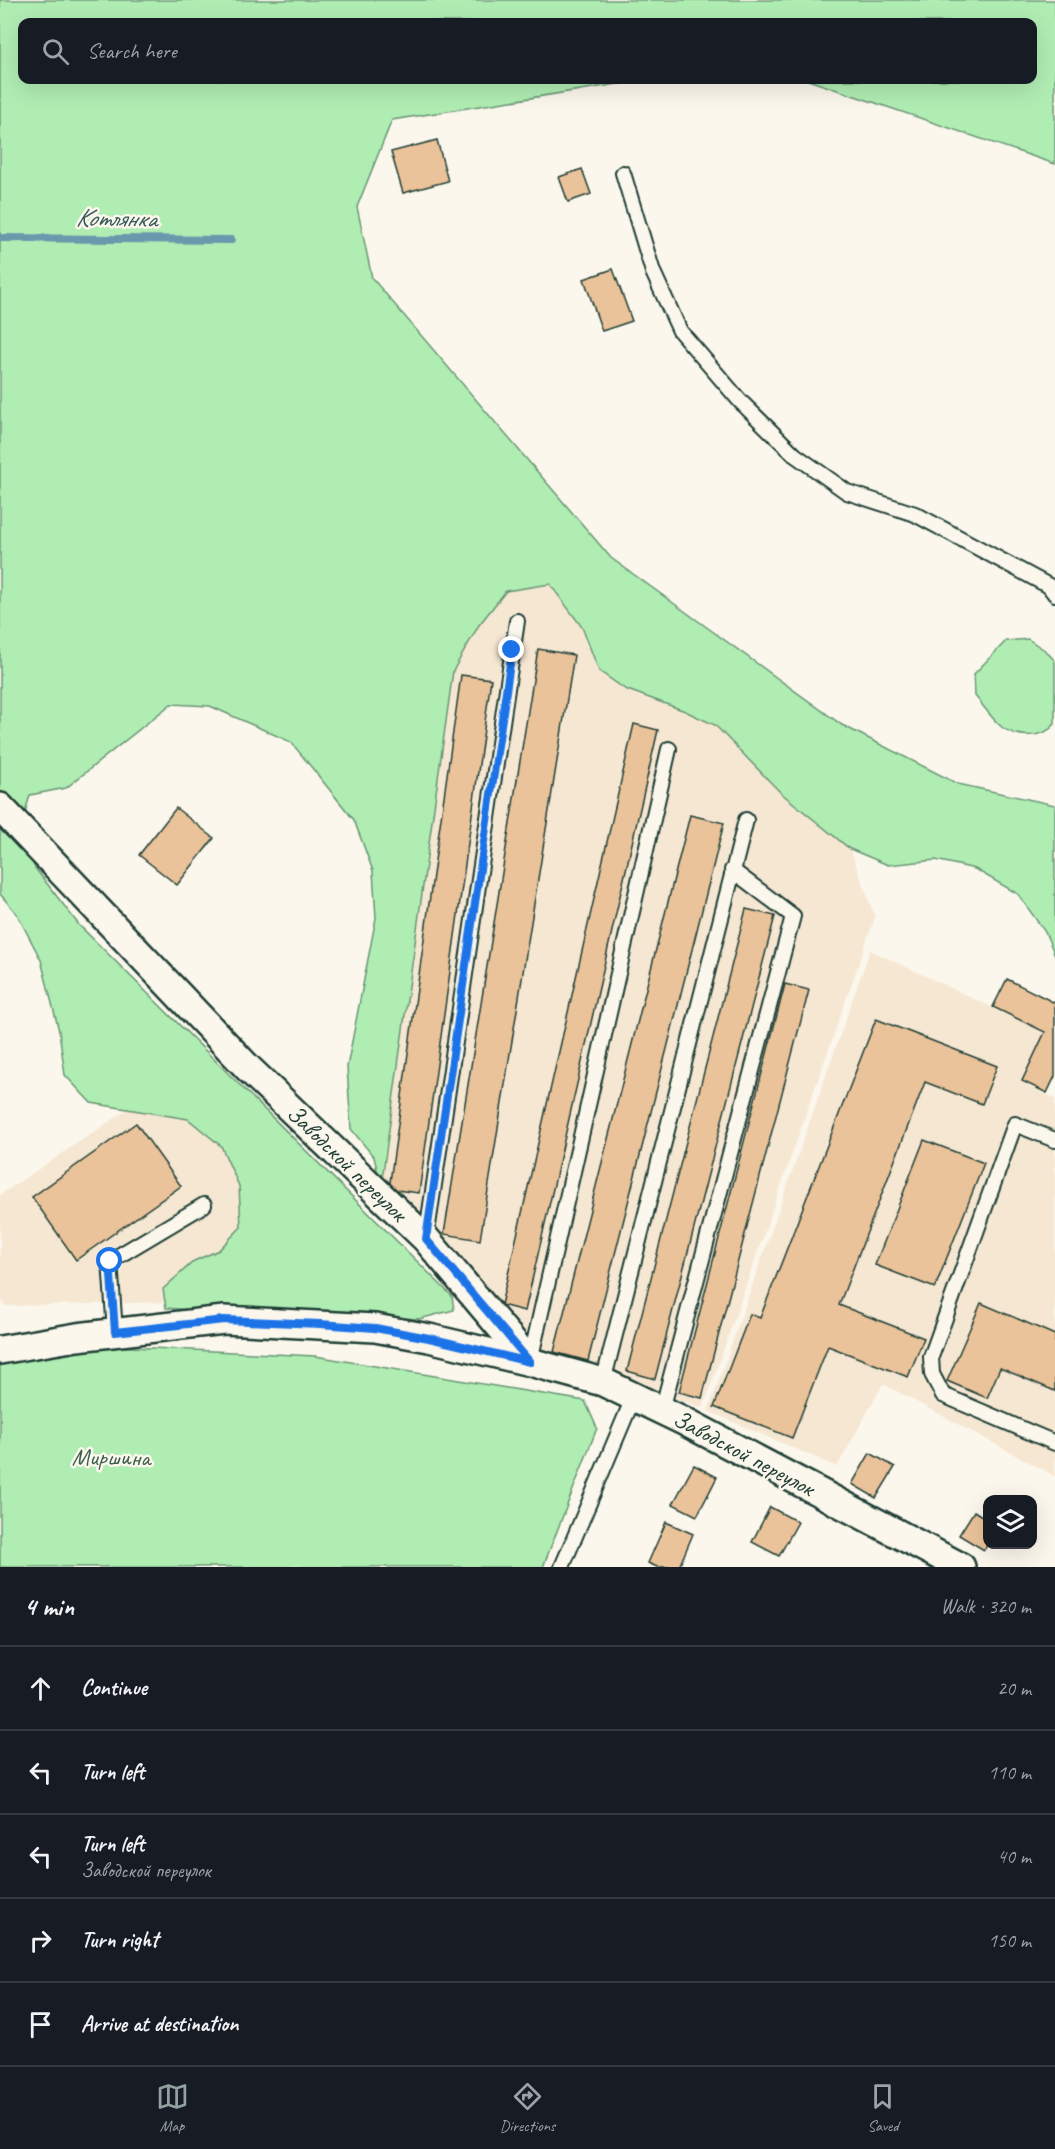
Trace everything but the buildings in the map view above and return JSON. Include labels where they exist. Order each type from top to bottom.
[{"type":"street","name":"Заводской переулок","points":[[0,807],[248,1068],[426,1239],[530,1362],[603,1382],[634,1396],[961,1567]]},
{"type":"street","points":[[0,1350],[115,1332],[224,1320],[320,1324],[386,1330],[530,1362]]},
{"type":"lane","points":[[623,173],[653,272],[680,331],[740,401],[795,455],[847,492],[915,514],[1049,586],[1055,594]]},
{"type":"lane","points":[[426,1239],[517,621]]},
{"type":"lane","points":[[530,1362],[669,749]]},
{"type":"lane","points":[[603,1382],[746,820]]},
{"type":"lane","points":[[662,1410],[793,916],[732,870]]},
{"type":"lane","points":[[1055,1140],[1015,1124],[931,1357],[932,1374],[943,1395],[1055,1443]]},
{"type":"lane","points":[[115,1332],[110,1261],[204,1205]]},
{"type":"lane","points":[[561,1567],[634,1396]]},
{"type":"shaded area","points":[[550,583],[582,627],[599,671],[715,725],[781,793],[850,849],[875,917],[703,1408],[544,1354],[381,1187],[453,671],[479,625],[506,591]]},
{"type":"shaded area","points":[[870,950],[1045,1032],[1022,1081],[1055,1099],[1055,1476],[883,1384],[837,1467],[708,1411]]},
{"type":"shaded area","points":[[194,1065],[342,1298],[6,1306],[0,1298],[0,1195]]},
{"type":"green space","points":[[0,0],[1055,0],[1055,164],[820,84],[1037,84],[1037,18],[18,18],[18,84],[618,84],[392,120],[357,207],[372,278],[611,558],[842,725],[958,784],[1055,805],[1055,955],[1045,932],[1018,894],[975,869],[936,860],[888,865],[850,849],[781,793],[715,725],[685,711],[625,689],[599,671],[582,627],[550,584],[506,591],[479,625],[453,671],[381,1187],[374,1157],[351,1129],[347,1067],[376,918],[373,871],[354,820],[291,742],[210,706],[171,704],[66,788],[30,795],[19,833],[35,868],[79,925],[452,1296],[454,1310],[419,1319],[269,1310],[216,1312],[166,1308],[163,1289],[194,1261],[219,1250],[241,1227],[239,1186],[221,1146],[188,1119],[91,1103],[65,1075],[59,1031],[41,960],[17,914],[0,894]]},
{"type":"green space","points":[[1028,639],[1046,651],[1055,661],[1055,724],[1044,732],[1023,735],[1003,728],[975,696],[974,674],[1006,641]]},
{"type":"green space","name":"Миршина","points":[[90,1345],[315,1356],[585,1401],[597,1428],[543,1567],[0,1567],[0,1364]]},
{"type":"waterway","name":"Котлянка","points":[[0,238],[231,240]]},
{"type":"route","points":[[110,1261],[115,1332],[224,1320],[320,1324],[375,1328],[429,1338],[530,1362],[426,1239],[512,650]]}]
